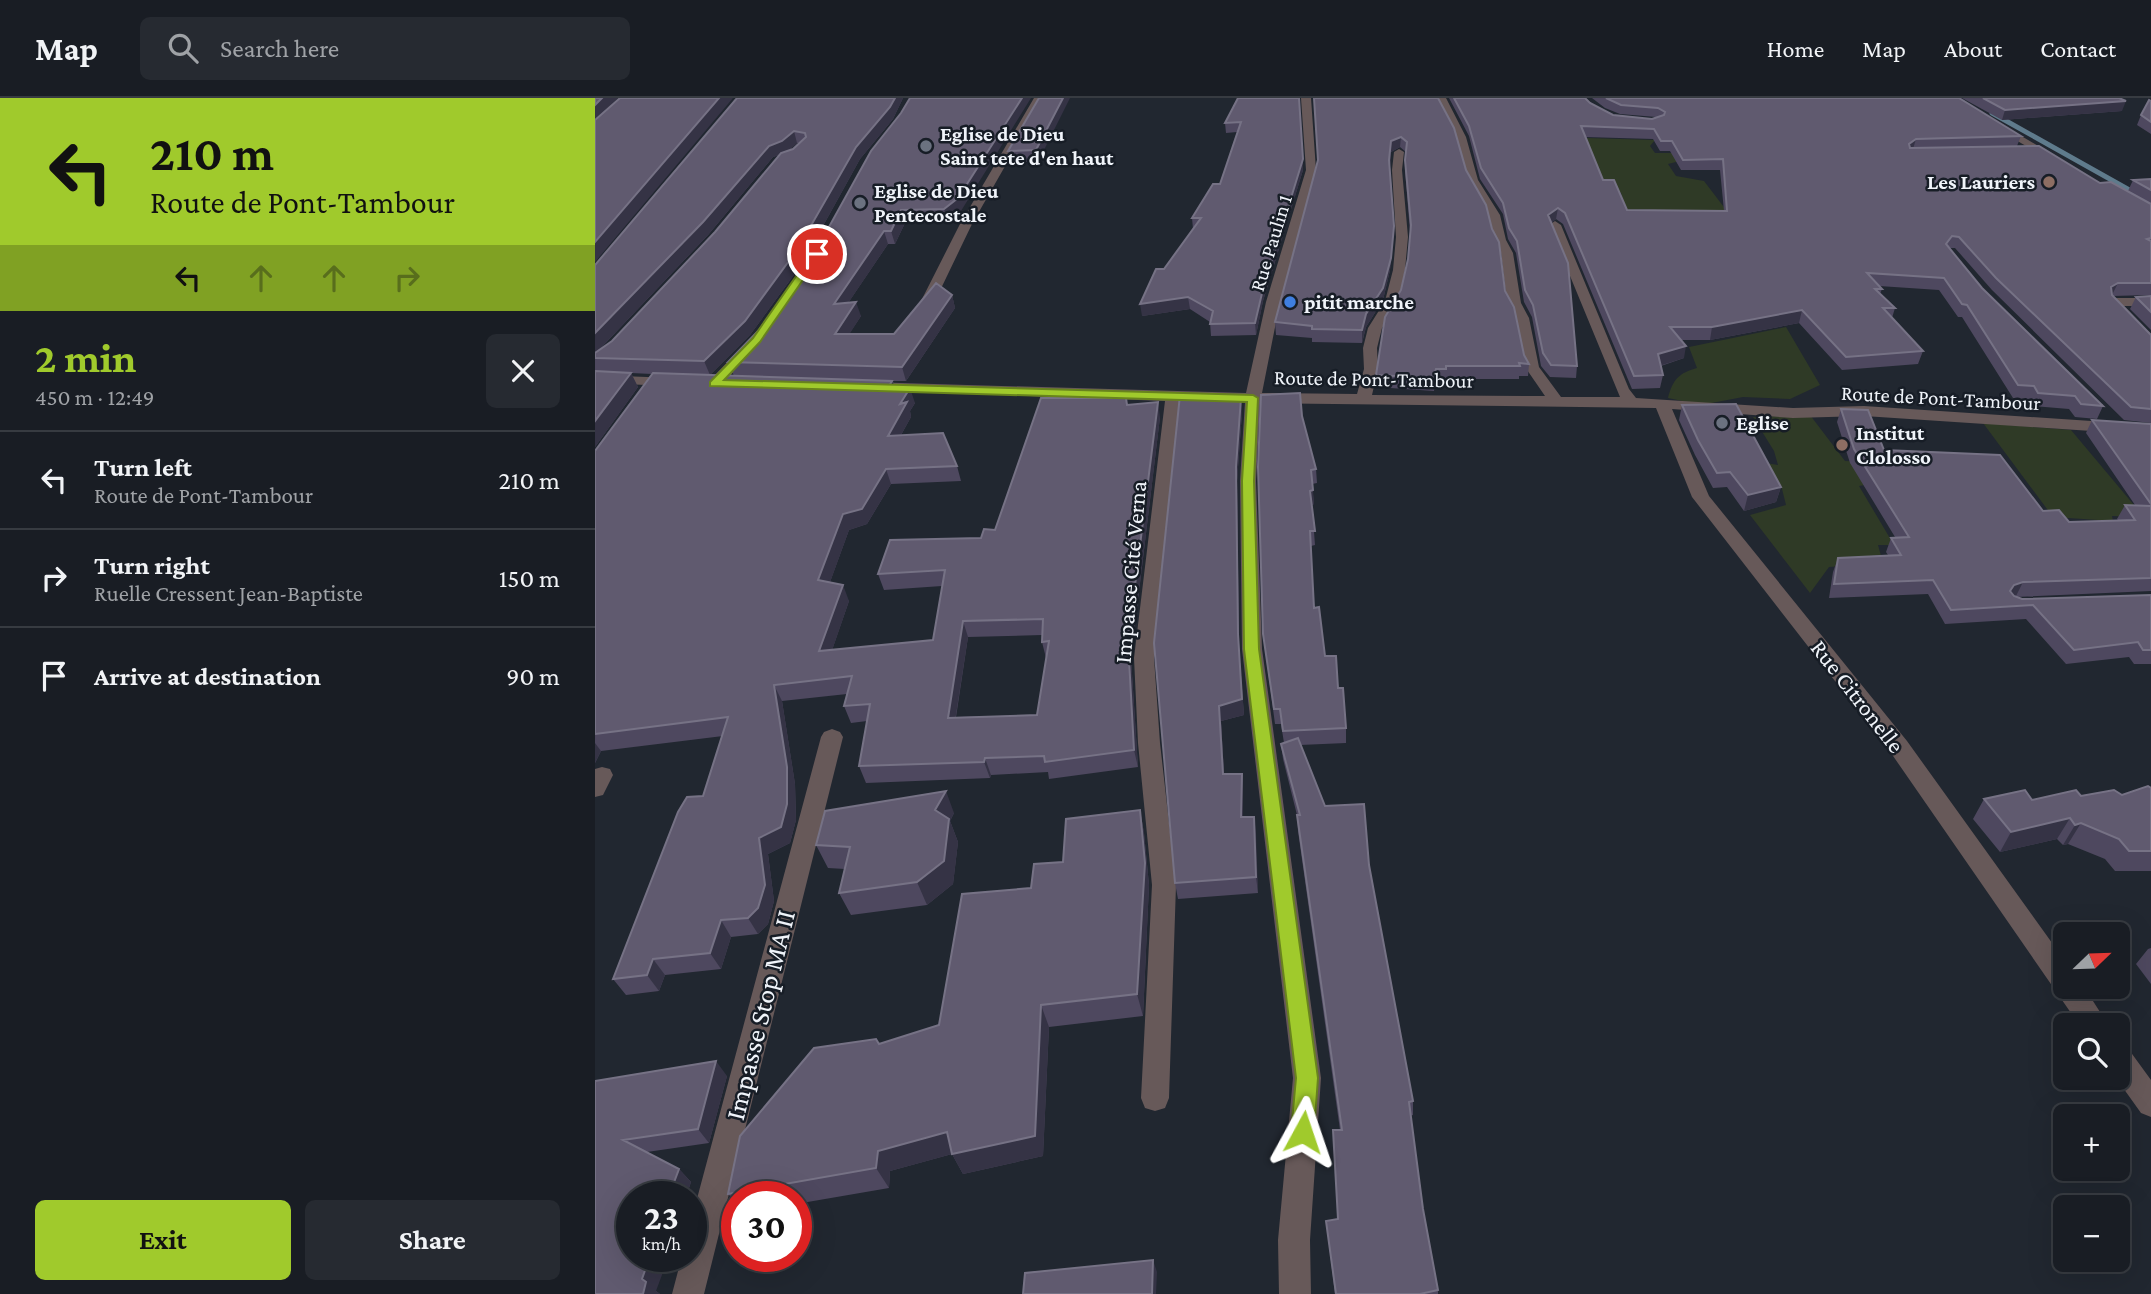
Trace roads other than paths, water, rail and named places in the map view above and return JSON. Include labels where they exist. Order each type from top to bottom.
[{"type":"street","points":[[928,301],[966,224],[1039,98]]},
{"type":"street","name":"Rue Paulin 1","points":[[1295,1294],[1294,1240],[1307,1078],[1252,649],[1248,481],[1253,398],[1273,302],[1311,170],[1306,98]]},
{"type":"street","points":[[1441,98],[1461,136],[1473,180],[1495,215],[1500,240],[1507,253],[1514,303],[1522,318],[1532,367],[1556,401]]},
{"type":"street","points":[[1950,98],[2071,168]]},
{"type":"street","points":[[2022,152],[2041,151]]},
{"type":"street","points":[[1363,399],[1371,369],[1370,348],[1375,328],[1392,300],[1399,270],[1402,237],[1397,170],[1399,152]]},
{"type":"street","points":[[1555,225],[1622,389],[1631,402]]},
{"type":"street","points":[[2151,302],[2113,302],[2151,342]]},
{"type":"street","points":[[702,383],[757,340]]},
{"type":"street","points":[[595,379],[650,387],[702,383],[742,384]]},
{"type":"street","name":"Route de Pont-Tambour","points":[[849,385],[1173,397],[1631,402],[1793,413],[1864,411],[2151,430]]},
{"type":"street","name":"Impasse Cité Verna","points":[[1154,1098],[1164,885],[1149,743],[1144,658],[1173,397]]},
{"type":"street","name":"Rue Citronelle","points":[[1663,406],[1701,497],[1899,747],[2053,965]]},
{"type":"street","points":[[2102,411],[2121,430]]},
{"type":"street","name":"Impasse Stop MA II","points":[[688,1294],[832,737]]},
{"type":"street","points":[[2130,1074],[2151,1103]]},
{"type":"waterway","points":[[1992,113],[2151,202]]},
{"type":"place","name":"Eglise de Dieu Saint tete d'en haut","points":[[926,146]]},
{"type":"place","name":"Les Lauriers","points":[[2049,182]]},
{"type":"place","name":"Eglise de Dieu Pentecostale","points":[[860,203]]},
{"type":"place","name":"pitit marche","points":[[1290,302]]},
{"type":"place","name":"Eglise","points":[[1722,423]]},
{"type":"place","name":"Institut Clolosso","points":[[1842,445]]}]
